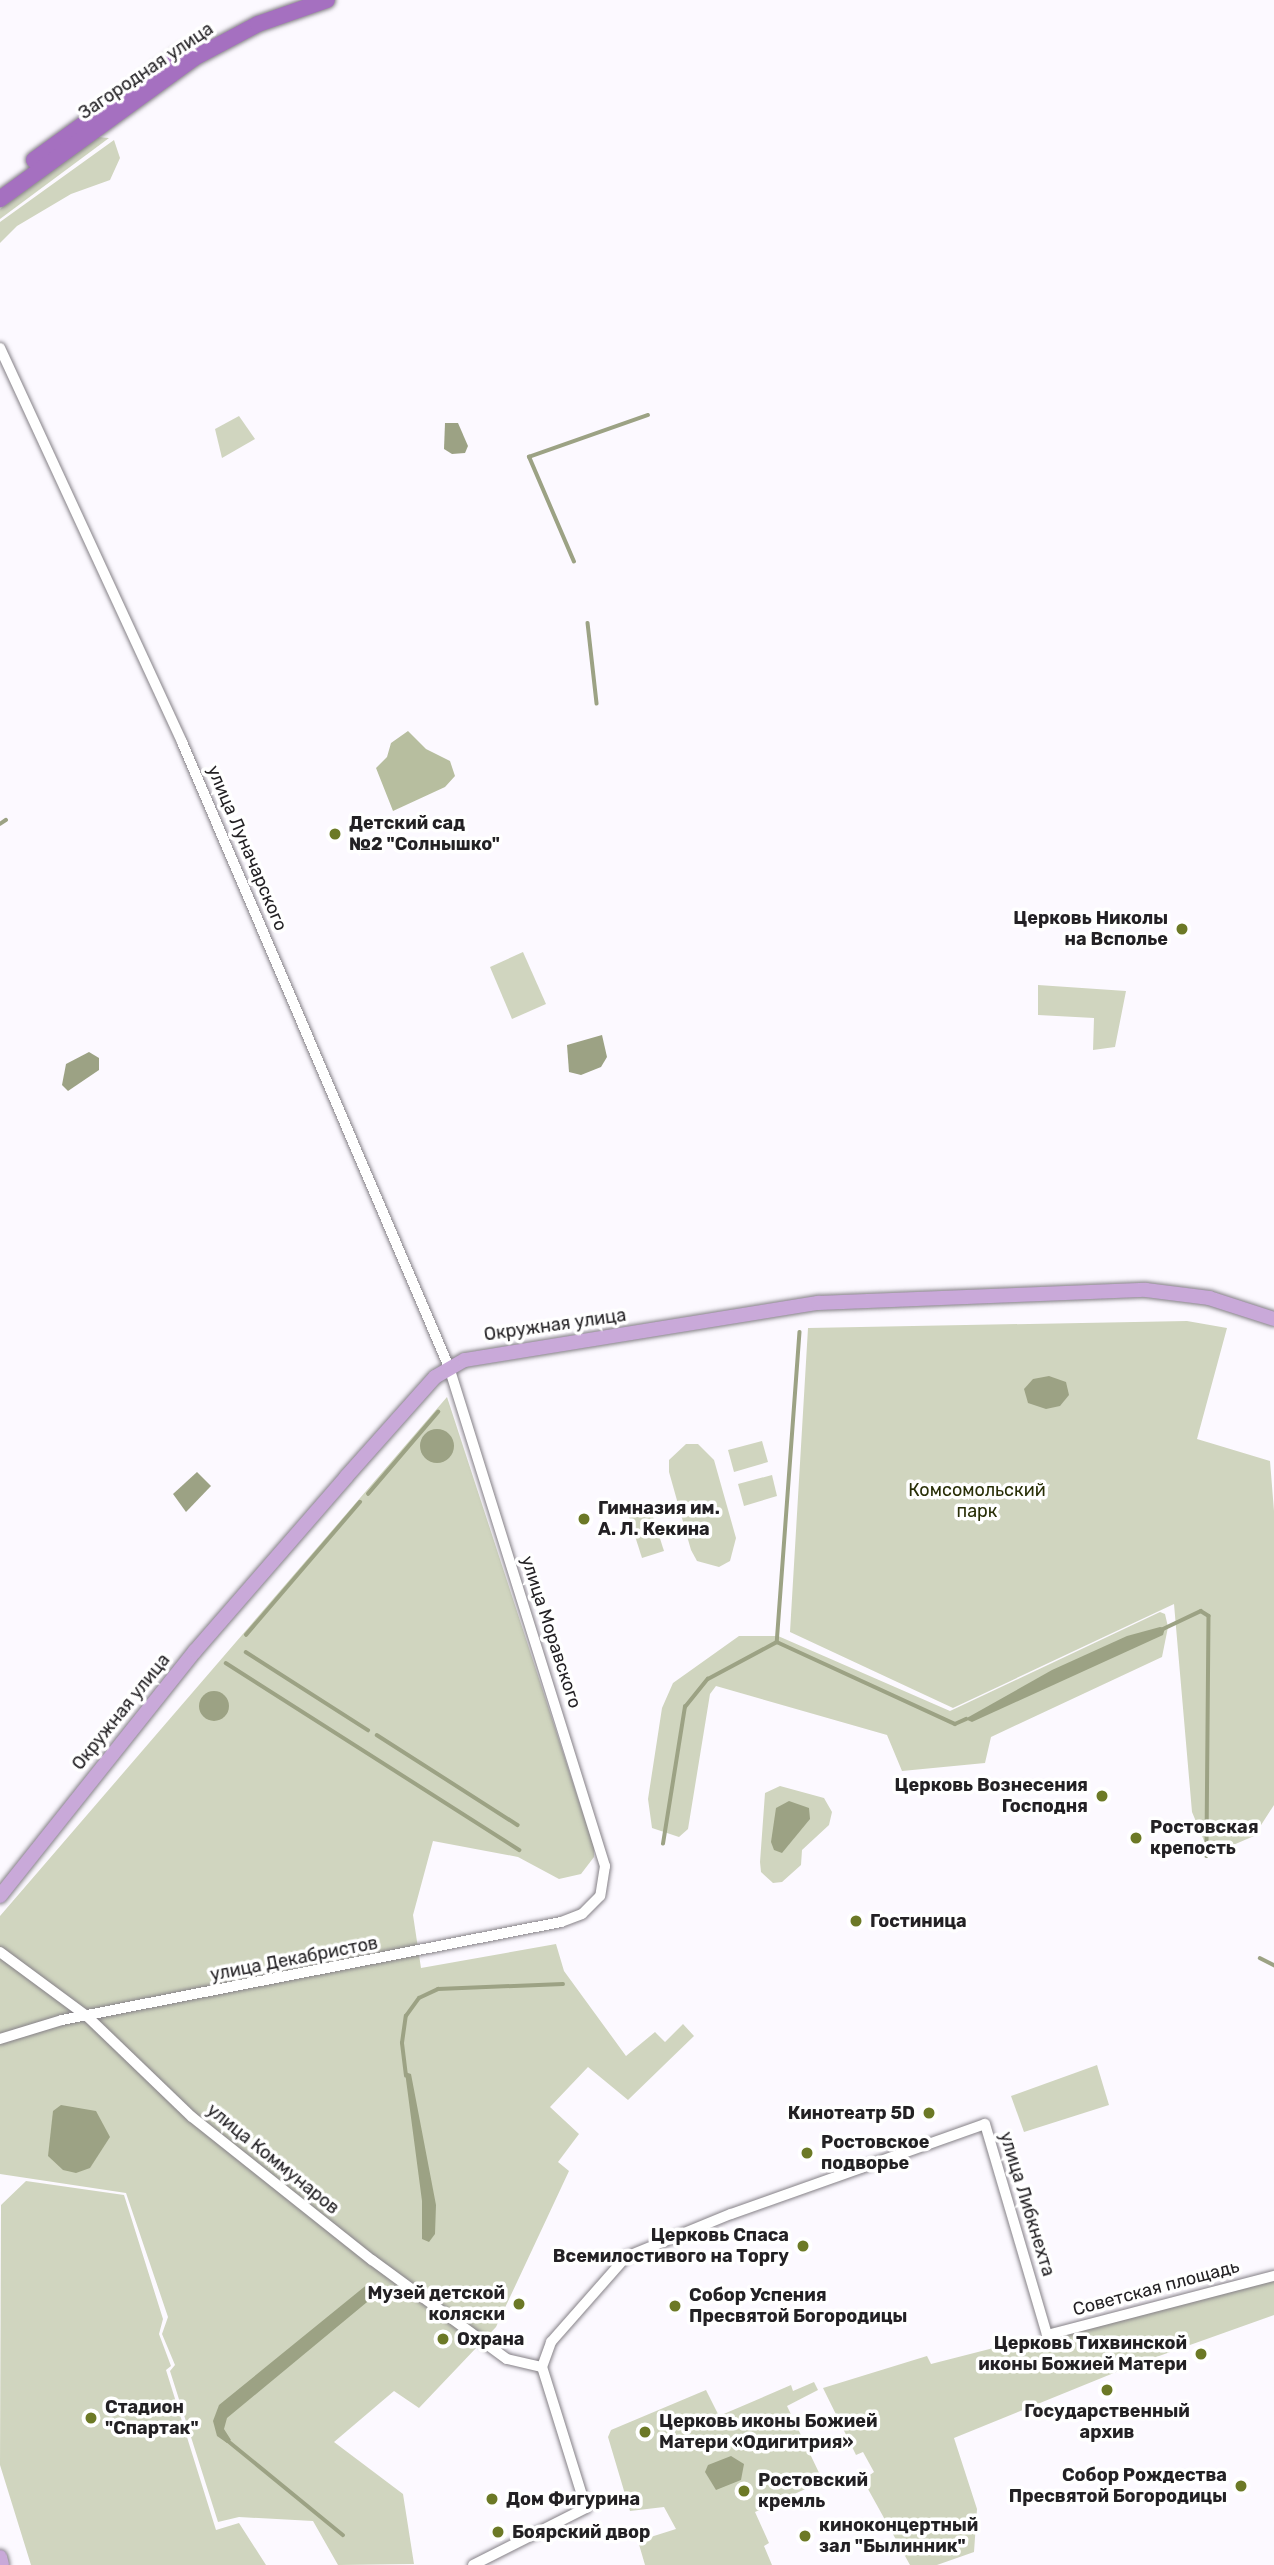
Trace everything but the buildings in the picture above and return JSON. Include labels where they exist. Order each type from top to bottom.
[{"type":"highway","name":"Загородная улица","points":[[0,186],[192,47],[292,0]]},
{"type":"highway","name":"Загородная улица","points":[[0,200],[194,58],[258,24],[327,0]]},
{"type":"main road","name":"Окружная улица","points":[[0,1896],[195,1651],[426,1387],[449,1367],[501,1351],[818,1303],[1146,1290],[1209,1298],[1274,1319]]},
{"type":"main road","points":[[0,2557],[2,2565]]},
{"type":"street","name":"улица Луначарского","points":[[0,348],[182,742],[449,1367]]},
{"type":"street","name":"улица Моравского","points":[[449,1367],[600,1845],[605,1882],[592,1906]]},
{"type":"street","name":"улица Декабристов","points":[[0,2039],[88,2017],[527,1932],[561,1922],[592,1906]]},
{"type":"street","name":"улица Коммунаров","points":[[0,1952],[88,2017],[192,2117],[372,2260],[507,2359],[542,2367]]},
{"type":"street","name":"улица Либкнехта","points":[[542,2367],[551,2342],[626,2257],[985,2124],[1047,2334]]},
{"type":"street","name":"Советская площадь","points":[[1047,2334],[1274,2276]]},
{"type":"street","points":[[473,2565],[586,2508],[542,2367]]},
{"type":"green space","points":[[97,137],[109,138],[0,219],[0,209]]},
{"type":"green space","points":[[114,140],[120,158],[110,180],[71,194],[17,226],[0,243],[0,222]]},
{"type":"green space","points":[[239,416],[255,439],[222,458],[215,429]]},
{"type":"green space","points":[[523,952],[546,1004],[512,1019],[490,967]]},
{"type":"green space","points":[[1038,985],[1126,991],[1115,1047],[1093,1050],[1094,1018],[1038,1015]]},
{"type":"green space","name":"Комсомольский парк","points":[[1187,1321],[1227,1328],[1197,1439],[1270,1461],[1274,1511],[1274,1805],[1254,1836],[1210,1855],[1192,1812],[1174,1604],[953,1708],[790,1632],[808,1328]]},
{"type":"green space","points":[[447,1397],[594,1847],[594,1857],[581,1874],[559,1879],[518,1857],[433,1841],[413,1915],[421,1968],[556,1944],[564,1971],[626,2056],[655,2032],[665,2042],[683,2024],[694,2036],[628,2100],[588,2067],[550,2107],[579,2134],[558,2162],[569,2171],[496,2327],[419,2408],[394,2391],[334,2442],[403,2494],[414,2564],[338,2565],[313,2521],[239,2517],[218,2522],[170,2371],[175,2365],[162,2334],[168,2317],[126,2193],[0,2174],[0,1916]]},
{"type":"green space","points":[[762,1441],[768,1462],[734,1472],[728,1450]]},
{"type":"green space","points":[[686,1444],[698,1444],[714,1460],[736,1538],[730,1561],[719,1567],[697,1561],[691,1550],[669,1472],[669,1460]]},
{"type":"green space","points":[[772,1475],[777,1496],[744,1506],[738,1484]]},
{"type":"green space","points":[[649,1504],[664,1551],[642,1558],[627,1511]]},
{"type":"green space","points":[[1160,1612],[1165,1614],[1168,1627],[1162,1657],[991,1737],[985,1763],[902,1771],[887,1735],[716,1686],[710,1694],[688,1829],[679,1837],[652,1828],[648,1799],[662,1708],[673,1683],[739,1636],[778,1636],[950,1711]]},
{"type":"green space","points":[[780,1786],[824,1798],[832,1812],[829,1825],[802,1850],[801,1865],[782,1882],[773,1883],[761,1872],[760,1862],[765,1793]]},
{"type":"green space","points":[[1097,2065],[1109,2105],[1024,2132],[1011,2096]]},
{"type":"green space","name":"Стадион \"Спартак\"","points":[[26,2181],[124,2195],[163,2319],[159,2334],[171,2366],[166,2370],[216,2530],[239,2523],[266,2565],[31,2565],[0,2465],[1,2205]]},
{"type":"green space","points":[[1274,2276],[1274,2315],[1131,2366],[954,2438],[977,2509],[974,2552],[937,2565],[910,2565],[863,2480],[874,2472],[863,2452],[856,2455],[823,2388],[927,2356],[931,2364]]},
{"type":"green space","points":[[814,2382],[818,2390],[787,2406],[823,2481],[755,2512],[769,2543],[764,2546],[772,2565],[645,2565],[638,2541],[676,2529],[664,2507],[630,2511],[608,2437],[611,2430],[706,2390],[719,2416],[791,2385],[793,2391]]},
{"type":"shaded area","points":[[445,423],[458,423],[468,446],[465,453],[452,454],[444,449]]},
{"type":"shaded area","points":[[408,731],[426,749],[450,761],[455,776],[445,787],[393,811],[376,768],[387,757],[391,743]]},
{"type":"shaded area","points":[[602,1035],[607,1057],[601,1067],[581,1075],[569,1072],[567,1045]]},
{"type":"shaded area","points":[[89,1052],[99,1058],[99,1070],[68,1091],[62,1085],[66,1064]]},
{"type":"shaded area","points":[[1049,1376],[1066,1382],[1069,1395],[1060,1406],[1046,1409],[1028,1403],[1024,1389],[1033,1379]]},
{"type":"shaded area","points":[[437,1429],[449,1434],[454,1446],[449,1458],[437,1463],[425,1458],[420,1446],[425,1434]]},
{"type":"shaded area","points":[[197,1472],[211,1486],[186,1512],[173,1494]]},
{"type":"shaded area","points":[[1165,1628],[1163,1635],[972,1722],[965,1719],[1052,1670],[1127,1636]]},
{"type":"shaded area","points":[[214,1691],[225,1695],[229,1706],[225,1717],[214,1721],[203,1717],[199,1706],[203,1695]]},
{"type":"shaded area","points":[[789,1801],[809,1808],[810,1819],[782,1853],[774,1850],[771,1842],[776,1808]]},
{"type":"shaded area","points":[[405,2072],[411,2074],[436,2205],[435,2234],[429,2242],[422,2239],[422,2201]]},
{"type":"shaded area","points":[[61,2105],[96,2111],[110,2137],[90,2168],[76,2173],[63,2170],[48,2156],[53,2111]]},
{"type":"shaded area","points":[[369,2283],[377,2285],[378,2293],[227,2418],[224,2429],[231,2440],[227,2443],[217,2436],[213,2421],[219,2405]]},
{"type":"shaded area","points":[[731,2456],[744,2464],[741,2480],[716,2490],[705,2472],[708,2465]]},
{"type":"waterway","points":[[574,562],[529,457],[648,415]]},
{"type":"waterway","points":[[588,623],[597,703]]},
{"type":"waterway","points":[[0,824],[6,820]]},
{"type":"waterway","points":[[800,1332],[777,1642],[955,1724],[966,1719]]},
{"type":"waterway","points":[[368,1494],[438,1412]]},
{"type":"waterway","points":[[246,1635],[360,1502]]},
{"type":"waterway","points":[[1161,1630],[1201,1611],[1209,1616],[1207,1856]]},
{"type":"waterway","points":[[663,1844],[685,1707],[708,1679],[777,1642]]},
{"type":"waterway","points":[[246,1652],[368,1730]]},
{"type":"waterway","points":[[226,1663],[519,1850]]},
{"type":"waterway","points":[[377,1735],[518,1825]]},
{"type":"waterway","points":[[1260,1958],[1274,1965]]},
{"type":"waterway","points":[[406,2076],[402,2043],[406,2016],[419,1998],[438,1989],[563,1984]]},
{"type":"waterway","points":[[227,2440],[343,2535]]},
{"type":"place","name":"Детский сад №2 \"Солнышко\"","points":[[335,834]]},
{"type":"place","name":"Церковь Николы на Всполье","points":[[1182,929]]},
{"type":"place","name":"Гимназия им. А. Л. Кекина","points":[[584,1519]]},
{"type":"place","name":"Церковь Вознесения Господня","points":[[1102,1796]]},
{"type":"place","name":"Ростовская крепость","points":[[1136,1838]]},
{"type":"place","name":"Гостиница","points":[[856,1921]]},
{"type":"place","name":"Кинотеатр 5D","points":[[929,2113]]},
{"type":"place","name":"Ростовское подворье","points":[[807,2153]]},
{"type":"place","name":"Церковь Спаса Всемилостивого на Торгу","points":[[803,2246]]},
{"type":"place","name":"Музей детской коляски","points":[[519,2304]]},
{"type":"place","name":"Собор Успения Пресвятой Богородицы","points":[[675,2306]]},
{"type":"place","name":"Охрана","points":[[443,2339]]},
{"type":"place","name":"Церковь Тихвинской иконы Божией Матери","points":[[1201,2354]]},
{"type":"place","name":"Государственный архив","points":[[1107,2390]]},
{"type":"place","name":"Стадион \"Спартак\"","points":[[91,2418]]},
{"type":"place","name":"Церковь иконы Божией Матери «Одигитрия»","points":[[645,2432]]},
{"type":"place","name":"Собор Рождества Пресвятой Богородицы","points":[[1241,2486]]},
{"type":"place","name":"Ростовский кремль","points":[[744,2491]]},
{"type":"place","name":"Дом Фигурина","points":[[492,2499]]},
{"type":"place","name":"Боярский двор","points":[[498,2532]]},
{"type":"place","name":"киноконцертный зал \"Былинник\"","points":[[805,2536]]}]
